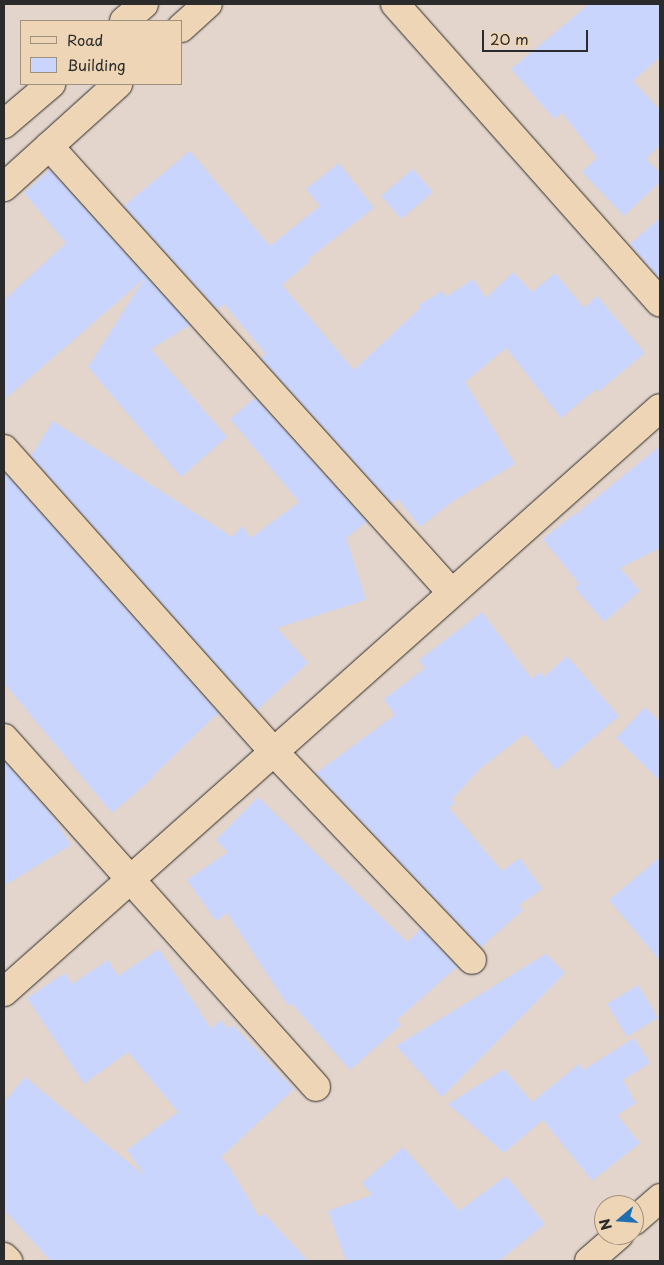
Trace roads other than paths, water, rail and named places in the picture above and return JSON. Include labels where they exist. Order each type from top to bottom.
[{"type":"street","points":[[125,20],[144,4]]},
{"type":"street","points":[[182,27],[208,4]]},
{"type":"street","points":[[395,4],[660,302]]},
{"type":"street","points":[[4,124],[50,85]]},
{"type":"street","points":[[4,187],[117,85]]},
{"type":"street","points":[[49,146],[451,592]]},
{"type":"street","points":[[4,992],[451,592],[660,408]]},
{"type":"street","points":[[4,449],[274,752],[472,960]]},
{"type":"street","points":[[4,738],[316,1087]]},
{"type":"street","points":[[644,1212],[660,1198]]},
{"type":"street","points":[[589,1261],[607,1245]]},
{"type":"street","points":[[4,1257],[8,1261]]}]
